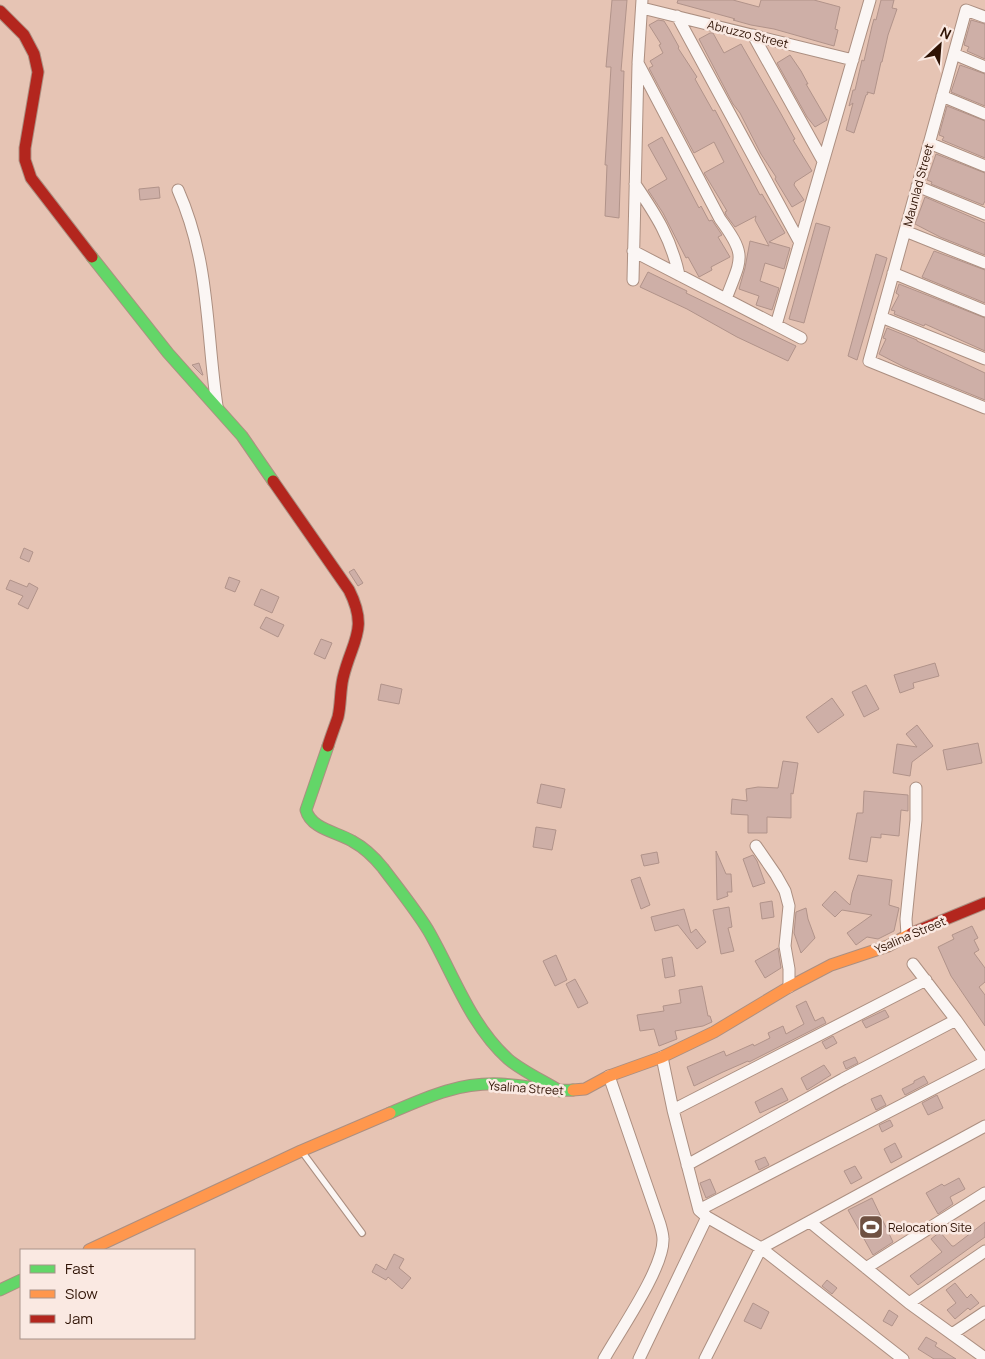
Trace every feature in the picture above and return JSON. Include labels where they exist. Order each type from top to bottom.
[{"type":"street","points":[[776,325],[870,0]]},
{"type":"street","points":[[633,280],[638,63],[642,4]]},
{"type":"street","name":"Abruzzo Street","points":[[642,4],[677,16],[853,60]]},
{"type":"street","name":"Maunlad Street","points":[[985,17],[966,10],[869,361],[985,408]]},
{"type":"street","points":[[0,11],[24,35],[34,54],[38,72],[25,148],[25,160],[31,178],[168,353],[242,436],[349,590],[356,604],[359,616],[358,636],[343,678],[338,716],[306,810],[308,817],[323,828],[351,840],[365,850],[382,867],[427,929],[478,1023],[492,1042],[509,1060],[560,1091]]},
{"type":"street","points":[[677,16],[799,241]]},
{"type":"street","points":[[753,35],[824,161]]},
{"type":"street","points":[[954,54],[985,67]]},
{"type":"street","points":[[638,63],[720,219],[734,238],[740,251],[740,260],[726,299]]},
{"type":"street","points":[[942,96],[985,114]]},
{"type":"street","points":[[930,143],[985,166]]},
{"type":"street","points":[[635,184],[657,217],[668,238],[675,253],[679,275]]},
{"type":"street","points":[[918,186],[985,214]]},
{"type":"street","points":[[178,190],[190,216],[204,282],[209,315],[212,371],[217,406]]},
{"type":"street","points":[[905,231],[985,264]]},
{"type":"street","points":[[633,251],[801,338]]},
{"type":"street","points":[[893,273],[985,311]]},
{"type":"street","points":[[881,317],[985,359]]},
{"type":"street","points":[[907,935],[906,919],[916,820],[916,788]]},
{"type":"street","points":[[756,846],[785,890],[789,906],[785,946],[789,969],[789,987]]},
{"type":"street","name":"Ysalina Street","points":[[91,1249],[302,1151],[438,1092],[468,1085],[500,1084],[560,1091],[585,1089],[609,1076],[662,1057],[714,1032],[789,987],[831,965],[888,946],[907,935],[985,903]]},
{"type":"street","points":[[639,1359],[703,1213],[985,1062],[913,964]]},
{"type":"street","points":[[673,1110],[926,980]]},
{"type":"street","points":[[687,1165],[843,1078],[956,1020]]},
{"type":"street","points":[[662,1057],[687,1165],[703,1213],[761,1248],[903,1359]]},
{"type":"street","points":[[604,1359],[649,1282],[660,1254],[663,1239],[660,1224],[609,1076]]},
{"type":"street","points":[[705,1359],[761,1248],[985,1126]]},
{"type":"street","points":[[866,1268],[985,1193]]},
{"type":"street","points":[[810,1222],[909,1303],[985,1358]]},
{"type":"street","points":[[909,1303],[985,1251]]},
{"type":"street","points":[[0,1290],[20,1280]]},
{"type":"street","points":[[952,1334],[985,1312]]},
{"type":"lane","points":[[302,1151],[362,1233]]},
{"type":"building","points":[[612,0],[627,0],[621,71],[624,71],[619,218],[605,216],[607,165],[605,165],[611,67],[606,67]]},
{"type":"building","points":[[678,0],[733,0],[759,7],[761,0],[814,0],[840,7],[835,29],[838,30],[834,46],[774,29],[733,20],[735,19],[677,3]]},
{"type":"building","points":[[881,0],[894,0],[892,8],[897,9],[888,35],[874,94],[867,92],[868,94],[866,95],[854,133],[846,130],[853,103],[849,106]]},
{"type":"building","points":[[658,20],[664,21],[669,29],[760,195],[762,194],[785,233],[769,242],[790,248],[784,269],[765,263],[760,281],[779,288],[772,310],[756,305],[759,296],[739,289],[750,241],[769,246],[755,220],[756,216],[735,227],[726,215],[725,212],[727,211],[704,173],[724,162],[714,142],[694,153],[649,68],[653,66],[650,61],[663,53],[659,45],[661,44],[649,25]]},
{"type":"building","points":[[971,20],[985,24],[985,59],[967,51],[969,47],[964,45]]},
{"type":"building","points":[[713,33],[724,53],[741,44],[812,171],[795,182],[794,185],[804,200],[792,207],[740,113],[733,104],[699,39]]},
{"type":"building","points":[[790,55],[801,71],[808,84],[806,84],[827,120],[815,127],[807,117],[777,63]]},
{"type":"building","points":[[960,65],[985,74],[985,106],[951,92]]},
{"type":"building","points":[[947,106],[985,121],[985,158],[942,140],[944,137],[939,135]]},
{"type":"building","points":[[662,137],[699,208],[701,206],[709,221],[712,220],[722,235],[718,237],[730,257],[711,267],[712,270],[699,277],[688,257],[686,258],[663,213],[648,190],[667,179],[648,145]]},
{"type":"building","points":[[936,154],[985,173],[985,201],[983,205],[931,184],[932,182],[927,180]]},
{"type":"building","points":[[159,187],[160,198],[140,200],[139,189]]},
{"type":"building","points":[[925,197],[985,223],[985,255],[940,237],[915,224]]},
{"type":"building","points":[[816,223],[830,227],[804,323],[789,319]]},
{"type":"building","points":[[934,251],[985,270],[985,303],[922,277]]},
{"type":"building","points":[[876,254],[887,258],[857,360],[848,356]]},
{"type":"building","points":[[648,272],[687,291],[686,293],[796,346],[788,361],[640,287]]},
{"type":"building","points":[[899,284],[985,318],[985,351],[925,324],[924,326],[894,314],[895,311],[891,310],[899,295],[896,293]]},
{"type":"building","points":[[887,328],[917,340],[985,373],[985,400],[904,367],[879,354],[886,339],[883,338]]},
{"type":"building","points":[[199,363],[203,375],[192,365]]},
{"type":"building","points":[[24,548],[33,552],[29,562],[20,558]]},
{"type":"building","points":[[354,569],[363,583],[358,586],[349,572]]},
{"type":"building","points":[[229,577],[240,581],[235,592],[225,588]]},
{"type":"building","points":[[10,580],[27,587],[29,583],[38,588],[28,609],[18,604],[23,596],[6,589]]},
{"type":"building","points":[[261,589],[279,597],[272,613],[254,605]]},
{"type":"building","points":[[266,617],[284,625],[278,637],[260,628]]},
{"type":"building","points":[[321,639],[332,643],[325,659],[314,654]]},
{"type":"building","points":[[935,663],[939,676],[913,683],[914,688],[900,693],[894,675]]},
{"type":"building","points":[[381,684],[402,689],[399,704],[378,700]]},
{"type":"building","points":[[866,685],[879,709],[864,717],[852,692]]},
{"type":"building","points":[[832,698],[844,715],[818,733],[806,717]]},
{"type":"building","points":[[917,725],[933,746],[912,762],[910,776],[893,773],[897,744],[917,747],[906,734]]},
{"type":"building","points":[[978,743],[982,763],[947,770],[943,750]]},
{"type":"building","points":[[783,761],[798,763],[793,794],[791,793],[791,818],[767,817],[767,833],[748,833],[748,815],[731,814],[732,799],[747,801],[746,789],[758,787],[778,788]]},
{"type":"building","points":[[541,784],[565,789],[561,808],[537,803]]},
{"type":"building","points":[[864,791],[908,795],[908,811],[901,810],[899,836],[881,834],[881,838],[871,837],[867,862],[849,859],[857,813],[863,813]]},
{"type":"building","points":[[536,827],[556,830],[552,850],[533,847]]},
{"type":"building","points":[[716,851],[726,874],[731,874],[732,892],[727,892],[728,896],[717,900]]},
{"type":"building","points":[[657,852],[659,863],[644,866],[641,855]]},
{"type":"building","points":[[753,855],[765,883],[753,887],[743,859]]},
{"type":"building","points":[[858,875],[892,880],[889,905],[899,908],[894,931],[878,939],[867,937],[856,945],[847,933],[872,915],[842,910],[835,917],[822,905],[835,891],[850,905]]},
{"type":"building","points":[[640,877],[650,905],[641,909],[631,880]]},
{"type":"building","points":[[772,901],[774,917],[762,919],[760,903]]},
{"type":"building","points":[[729,907],[732,927],[728,928],[734,951],[721,954],[713,910]]},
{"type":"building","points":[[806,908],[815,938],[801,953],[794,933],[796,912]]},
{"type":"building","points":[[684,909],[691,933],[696,929],[706,942],[697,949],[678,925],[655,931],[651,917]]},
{"type":"building","points":[[972,926],[978,938],[974,940],[979,950],[974,953],[985,968],[985,982],[979,987],[985,995],[985,1026],[951,976],[938,947],[954,939],[952,935]]},
{"type":"building","points":[[778,948],[781,968],[765,978],[755,961]]},
{"type":"building","points":[[556,955],[567,980],[555,986],[543,961]]},
{"type":"building","points":[[672,957],[675,976],[665,978],[662,959]]},
{"type":"building","points":[[575,979],[588,1003],[578,1008],[566,984]]},
{"type":"building","points":[[702,986],[708,1016],[710,1016],[712,1022],[703,1026],[675,1031],[677,1039],[659,1046],[654,1029],[640,1031],[637,1015],[664,1011],[663,1006],[681,1003],[679,990]]},
{"type":"building","points":[[806,1001],[815,1021],[823,1017],[826,1023],[749,1062],[694,1086],[687,1067],[724,1051],[726,1056],[753,1044],[754,1046],[770,1038],[768,1033],[783,1026],[786,1034],[804,1024],[796,1006]]},
{"type":"building","points":[[885,1010],[889,1017],[866,1028],[862,1021]]},
{"type":"building","points":[[833,1036],[837,1043],[826,1049],[822,1042]]},
{"type":"building","points":[[855,1057],[858,1063],[846,1069],[843,1062]]},
{"type":"building","points":[[824,1065],[831,1075],[807,1090],[801,1078]]},
{"type":"building","points":[[924,1076],[928,1083],[905,1095],[902,1089]]},
{"type":"building","points":[[782,1088],[788,1100],[760,1113],[755,1102]]},
{"type":"building","points":[[881,1095],[886,1105],[876,1110],[871,1099]]},
{"type":"building","points":[[937,1095],[943,1108],[928,1115],[922,1103]]},
{"type":"building","points":[[890,1120],[893,1126],[882,1132],[879,1125]]},
{"type":"building","points":[[895,1143],[902,1157],[891,1163],[884,1149]]},
{"type":"building","points":[[765,1157],[769,1165],[759,1170],[755,1161]]},
{"type":"building","points":[[855,1166],[862,1178],[851,1184],[844,1171]]},
{"type":"building","points":[[959,1178],[965,1189],[950,1197],[953,1204],[938,1214],[926,1193],[942,1184],[944,1186]]},
{"type":"building","points":[[710,1179],[716,1193],[706,1198],[700,1183]]},
{"type":"building","name":"Relocation Site","points":[[872,1198],[893,1242],[873,1255],[848,1210]]},
{"type":"building","points":[[985,1222],[985,1237],[918,1285],[910,1276],[942,1252],[931,1239],[940,1232],[954,1246]]},
{"type":"building","points":[[394,1254],[404,1259],[399,1268],[411,1278],[402,1289],[388,1277],[386,1280],[372,1272],[376,1264],[386,1270]]},
{"type":"building","points":[[827,1280],[837,1288],[832,1294],[822,1286]]},
{"type":"building","points":[[955,1283],[967,1298],[971,1294],[979,1303],[970,1310],[968,1308],[955,1319],[947,1310],[956,1303],[946,1290]]},
{"type":"building","points":[[753,1303],[769,1312],[761,1329],[744,1321]]},
{"type":"building","points":[[889,1310],[898,1316],[892,1326],[883,1321]]},
{"type":"building","points":[[926,1337],[937,1343],[935,1346],[956,1359],[934,1359],[918,1349]]},
{"type":"traffic: fast","points":[[92,257],[168,353],[242,436],[273,481]]},
{"type":"traffic: fast","points":[[328,746],[306,810],[313,822],[356,843],[380,864],[428,930],[463,998],[483,1031],[508,1059],[526,1072],[560,1091]]},
{"type":"traffic: fast","points":[[390,1113],[430,1096],[471,1085],[501,1084],[573,1090]]},
{"type":"traffic: fast","points":[[0,1290],[20,1280]]},
{"type":"traffic: slow","points":[[573,1090],[585,1089],[609,1076],[662,1057],[714,1032],[789,987],[831,965],[888,946],[912,933]]},
{"type":"traffic: slow","points":[[91,1249],[301,1151],[390,1113]]},
{"type":"traffic: jam","points":[[0,11],[24,35],[34,54],[38,72],[25,148],[25,160],[31,178],[92,257]]},
{"type":"traffic: jam","points":[[273,481],[349,590],[358,615],[357,635],[343,678],[338,717],[328,746]]},
{"type":"traffic: jam","points":[[912,933],[985,903]]},
{"type":"place","name":"Relocation Site","points":[[871,1227]]}]
